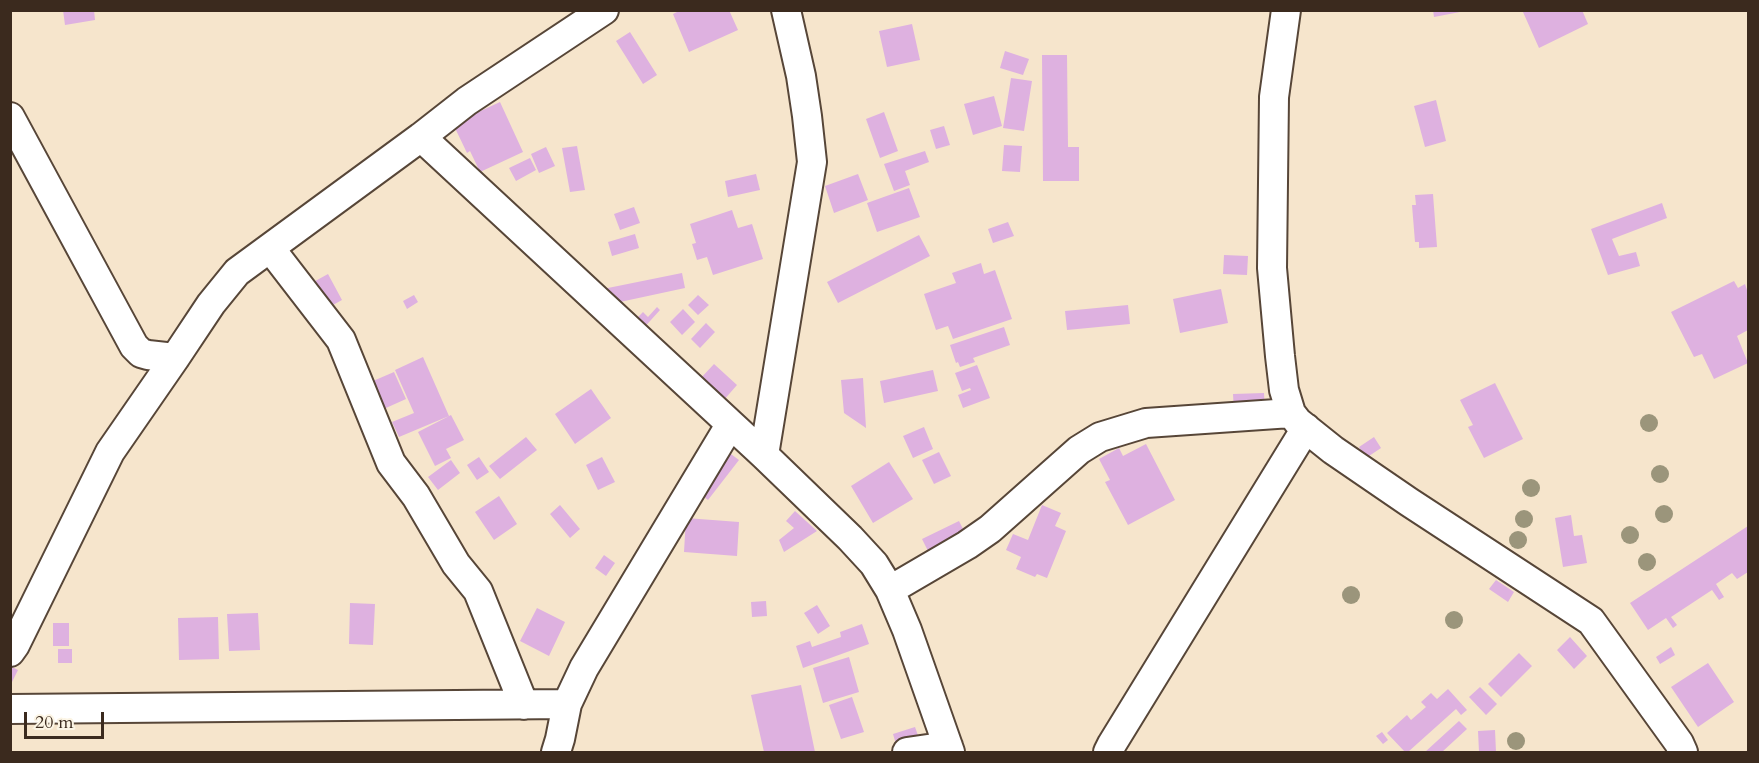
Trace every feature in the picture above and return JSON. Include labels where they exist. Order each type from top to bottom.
[{"type":"street","points":[[10,652],[110,452],[211,304],[237,272],[421,137],[466,101],[604,10]]},
{"type":"street","points":[[764,454],[812,162],[801,76],[786,10]]},
{"type":"street","points":[[1286,10],[1274,97],[1272,268],[1284,390],[1299,421],[1333,450],[1591,621],[1679,743],[1683,753]]},
{"type":"street","points":[[10,117],[134,346],[148,355],[176,358]]},
{"type":"street","points":[[421,137],[764,454],[850,537],[874,564],[890,590],[907,630],[949,749],[907,753]]},
{"type":"street","points":[[270,248],[341,340],[391,463],[417,496],[456,564],[478,591],[524,705]]},
{"type":"street","points":[[890,590],[990,529],[1079,450],[1100,437],[1146,423],[1299,421]]},
{"type":"street","points":[[1108,753],[1299,421]]},
{"type":"street","points":[[556,753],[567,704],[584,668],[730,425]]},
{"type":"street","points":[[10,709],[567,704]]},
{"type":"building","points":[[63,10],[94,10],[95,20],[65,25]]},
{"type":"building","points":[[681,10],[729,10],[738,30],[689,52],[673,14]]},
{"type":"building","points":[[1433,10],[1460,10],[1460,12],[1434,17]]},
{"type":"building","points":[[1526,10],[1582,10],[1588,24],[1539,48],[1523,12]]},
{"type":"building","points":[[912,24],[920,60],[887,67],[879,31]]},
{"type":"building","points":[[630,32],[657,75],[643,84],[616,41]]},
{"type":"building","points":[[1005,51],[1029,59],[1023,75],[1000,68]]},
{"type":"building","points":[[1042,55],[1067,55],[1068,147],[1079,147],[1079,181],[1043,181]]},
{"type":"building","points":[[1011,78],[1032,81],[1024,131],[1003,128]]},
{"type":"building","points":[[994,96],[1002,126],[973,135],[964,104]]},
{"type":"building","points":[[1436,100],[1446,141],[1425,147],[1414,106]]},
{"type":"building","points":[[500,102],[523,152],[480,172],[470,151],[467,153],[455,128],[459,126],[457,122]]},
{"type":"building","points":[[884,112],[898,151],[880,158],[866,119]]},
{"type":"building","points":[[944,126],[950,145],[936,149],[930,130]]},
{"type":"building","points":[[1004,145],[1022,146],[1020,172],[1002,171]]},
{"type":"building","points":[[577,146],[585,190],[570,192],[562,148]]},
{"type":"building","points":[[546,147],[555,166],[539,173],[531,154]]},
{"type":"building","points":[[925,151],[929,162],[905,171],[910,185],[894,191],[884,164]]},
{"type":"building","points":[[530,158],[536,170],[516,181],[509,168]]},
{"type":"building","points":[[756,174],[760,190],[728,197],[725,181]]},
{"type":"building","points":[[858,174],[868,200],[834,213],[825,186]]},
{"type":"building","points":[[909,188],[920,217],[877,232],[867,203]]},
{"type":"building","points":[[1433,194],[1437,247],[1419,248],[1419,242],[1415,242],[1412,205],[1416,205],[1415,195]]},
{"type":"building","points":[[1662,203],[1667,218],[1612,239],[1619,256],[1636,252],[1640,266],[1608,275],[1591,229]]},
{"type":"building","points":[[634,207],[640,223],[620,230],[614,214]]},
{"type":"building","points":[[732,210],[738,228],[752,224],[763,259],[713,275],[707,257],[697,260],[692,244],[696,243],[690,224]]},
{"type":"building","points":[[1008,222],[1014,236],[993,243],[988,229]]},
{"type":"building","points":[[635,234],[639,248],[612,256],[608,242]]},
{"type":"building","points":[[919,235],[930,256],[838,303],[827,282]]},
{"type":"building","points":[[1224,255],[1248,256],[1247,275],[1223,274]]},
{"type":"building","points":[[981,263],[984,274],[995,270],[1012,319],[953,339],[948,326],[936,330],[924,294],[956,283],[952,273]]},
{"type":"building","points":[[682,273],[685,288],[606,305],[603,289]]},
{"type":"building","points":[[328,274],[342,300],[322,311],[308,285]]},
{"type":"building","points":[[1734,281],[1738,288],[1745,284],[1748,293],[1748,330],[1737,336],[1748,363],[1714,379],[1702,354],[1694,357],[1671,312]]},
{"type":"building","points":[[1221,289],[1228,323],[1180,333],[1173,299]]},
{"type":"building","points":[[414,295],[418,302],[407,309],[403,301]]},
{"type":"building","points":[[698,295],[709,305],[698,315],[688,305]]},
{"type":"building","points":[[1128,305],[1130,324],[1067,330],[1065,311]]},
{"type":"building","points":[[657,307],[660,310],[641,331],[632,323],[643,312],[648,317]]},
{"type":"building","points":[[683,309],[695,322],[682,335],[670,322]]},
{"type":"building","points":[[706,323],[715,332],[700,348],[691,339]]},
{"type":"building","points":[[1004,327],[1010,345],[973,358],[975,362],[960,367],[958,362],[956,363],[950,345]]},
{"type":"building","points":[[423,357],[449,416],[399,437],[392,422],[414,413],[395,370]]},
{"type":"building","points":[[714,364],[737,385],[723,401],[700,379]]},
{"type":"building","points":[[977,365],[990,398],[963,408],[958,395],[971,390],[970,388],[962,391],[955,373]]},
{"type":"building","points":[[933,370],[938,391],[884,403],[880,381]]},
{"type":"building","points":[[394,372],[406,399],[377,412],[366,384]]},
{"type":"building","points":[[863,378],[866,428],[844,413],[841,380]]},
{"type":"building","points":[[1495,383],[1523,439],[1484,458],[1468,427],[1473,425],[1460,400]]},
{"type":"building","points":[[591,389],[611,418],[575,444],[555,414]]},
{"type":"building","points":[[1264,393],[1265,411],[1234,412],[1233,394]]},
{"type":"building","points":[[451,415],[464,440],[446,449],[451,458],[435,466],[418,432]]},
{"type":"building","points":[[924,427],[933,449],[913,458],[903,436]]},
{"type":"building","points":[[526,437],[537,450],[500,479],[489,466]]},
{"type":"building","points":[[1374,437],[1381,448],[1366,458],[1359,447]]},
{"type":"building","points":[[1146,444],[1175,500],[1128,525],[1105,482],[1110,480],[1099,459],[1119,448],[1123,456]]},
{"type":"building","points":[[724,449],[739,460],[708,500],[693,488]]},
{"type":"building","points":[[939,452],[951,476],[934,484],[922,460]]},
{"type":"building","points":[[479,457],[489,472],[477,480],[467,465]]},
{"type":"building","points":[[602,457],[615,482],[598,490],[586,465]]},
{"type":"building","points":[[451,460],[460,473],[438,490],[428,477]]},
{"type":"building","points":[[889,462],[913,499],[873,523],[851,486]]},
{"type":"building","points":[[499,496],[517,524],[494,540],[475,512]]},
{"type":"building","points":[[560,505],[580,529],[570,538],[550,514]]},
{"type":"building","points":[[1042,505],[1061,513],[1055,526],[1066,531],[1047,578],[1037,574],[1035,577],[1016,569],[1021,557],[1006,550],[1013,534],[1028,540]]},
{"type":"building","points":[[795,511],[817,531],[784,552],[779,540],[794,528],[786,521]]},
{"type":"building","points":[[1571,515],[1574,536],[1582,535],[1587,563],[1563,567],[1555,518]]},
{"type":"building","points":[[686,518],[739,522],[737,556],[684,552]]},
{"type":"building","points":[[959,521],[969,541],[932,559],[922,539]]},
{"type":"building","points":[[1748,526],[1748,572],[1737,579],[1732,573],[1716,584],[1724,597],[1719,600],[1712,590],[1671,617],[1677,625],[1673,628],[1666,618],[1648,630],[1630,603]]},
{"type":"building","points":[[604,555],[615,563],[606,576],[595,568]]},
{"type":"building","points":[[1496,580],[1514,592],[1508,602],[1489,589]]},
{"type":"building","points":[[766,601],[767,616],[752,617],[751,602]]},
{"type":"building","points":[[350,603],[375,604],[373,645],[349,644]]},
{"type":"building","points":[[817,605],[830,626],[818,634],[804,613]]},
{"type":"building","points":[[537,608],[565,622],[549,656],[520,641]]},
{"type":"building","points":[[258,613],[260,650],[229,651],[227,614]]},
{"type":"building","points":[[218,617],[219,659],[179,660],[178,618]]},
{"type":"building","points":[[53,623],[69,623],[69,646],[53,646]]},
{"type":"building","points":[[862,624],[869,644],[803,668],[796,646],[810,641],[812,647],[841,637],[840,632]]},
{"type":"building","points":[[1570,637],[1587,656],[1574,669],[1557,650]]},
{"type":"building","points":[[1671,647],[1675,655],[1660,664],[1656,657]]},
{"type":"building","points":[[58,649],[72,649],[72,663],[58,663]]},
{"type":"building","points":[[1519,653],[1532,666],[1501,697],[1488,684]]},
{"type":"building","points":[[849,657],[859,692],[823,703],[813,668]]},
{"type":"building","points":[[1708,663],[1734,702],[1698,727],[1671,687]]},
{"type":"building","points":[[10,666],[18,670],[10,686]]},
{"type":"building","points":[[801,685],[815,752],[764,752],[751,695]]},
{"type":"building","points":[[1480,687],[1497,704],[1486,715],[1469,697]]},
{"type":"building","points":[[1448,689],[1467,710],[1461,715],[1456,709],[1408,752],[1405,752],[1387,733],[1407,715],[1411,720],[1426,707],[1421,702],[1431,693],[1437,699]]},
{"type":"building","points":[[852,697],[864,732],[841,739],[829,705]]},
{"type":"building","points":[[1459,721],[1467,729],[1442,752],[1425,752]]},
{"type":"building","points":[[915,727],[921,744],[898,751],[893,734]]},
{"type":"building","points":[[1495,730],[1496,752],[1479,752],[1478,731]]},
{"type":"building","points":[[1382,732],[1388,740],[1383,744],[1376,736]]}]
